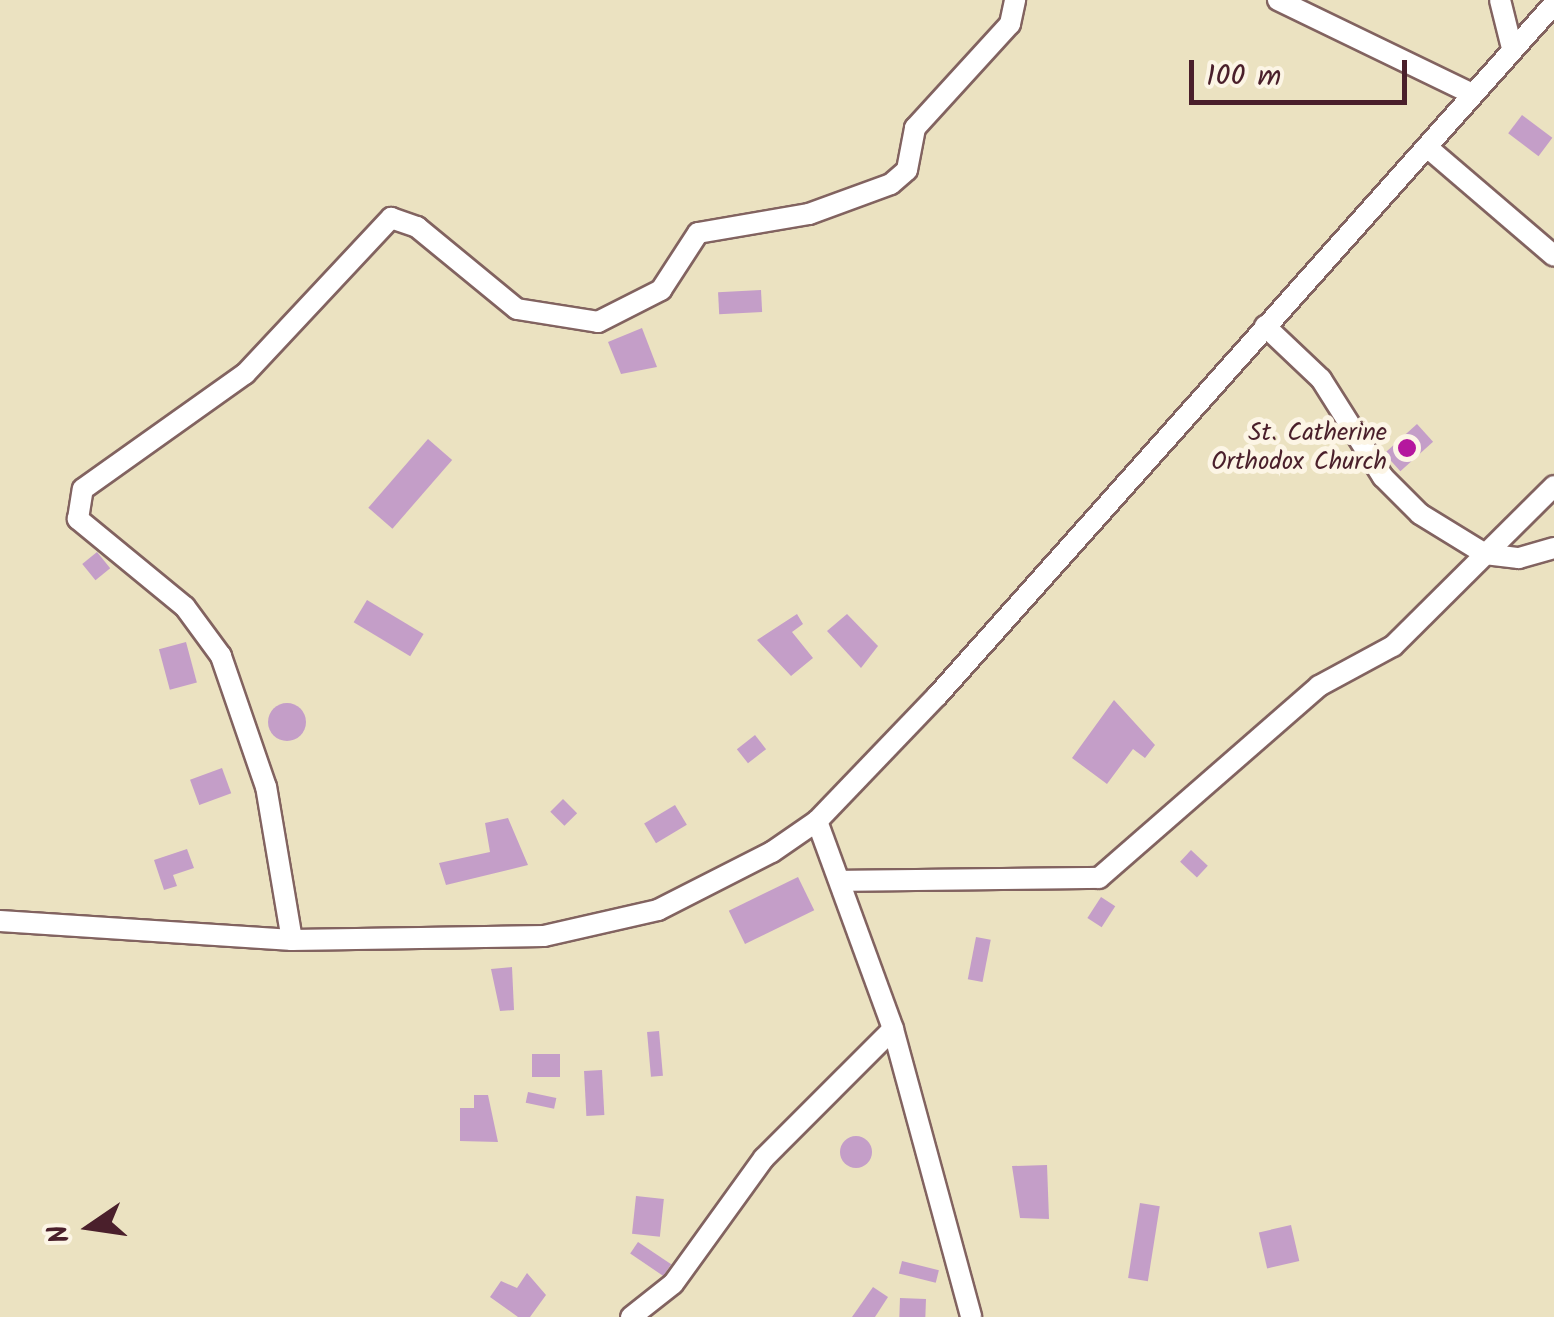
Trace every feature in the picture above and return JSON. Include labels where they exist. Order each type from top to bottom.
[{"type":"street","points":[[292,940],[266,787],[221,656],[185,607],[78,519],[83,488],[245,374],[391,218],[417,226],[517,309],[598,322],[661,290],[698,233],[809,214],[891,184],[907,170],[916,128],[934,100],[1002,35],[1015,0]]},
{"type":"street","points":[[1278,0],[1470,93]]},
{"type":"street","points":[[1500,0],[1512,48]]},
{"type":"street","points":[[0,921],[292,940],[491,940],[605,927],[719,883],[818,821],[1554,4]]},
{"type":"street","points":[[1427,147],[1554,256]]},
{"type":"street","points":[[1265,326],[1322,379],[1383,477],[1484,554],[1519,558],[1554,548]]},
{"type":"street","points":[[840,881],[1099,878],[1319,686],[1393,646],[1554,486]]},
{"type":"street","points":[[818,821],[893,1029],[971,1317]]},
{"type":"street","points":[[631,1317],[672,1284],[764,1158],[893,1029]]},
{"type":"building","points":[[1522,115],[1552,138],[1539,156],[1508,133]]},
{"type":"building","points":[[761,290],[762,312],[719,314],[718,292]]},
{"type":"building","points":[[642,328],[657,367],[621,374],[608,342]]},
{"type":"building","points":[[1417,424],[1433,442],[1400,471],[1384,453]]},
{"type":"building","points":[[428,439],[452,460],[392,529],[368,508]]},
{"type":"building","points":[[97,552],[110,568],[95,580],[82,564]]},
{"type":"building","points":[[367,600],[424,634],[410,656],[354,622]]},
{"type":"building","points":[[797,614],[803,624],[792,632],[813,658],[791,676],[757,640]]},
{"type":"building","points":[[847,614],[878,646],[861,668],[827,631]]},
{"type":"building","points":[[186,642],[197,683],[170,690],[159,649]]},
{"type":"building","points":[[1114,700],[1155,745],[1145,758],[1133,749],[1107,784],[1072,758]]},
{"type":"building","points":[[287,703],[301,708],[306,722],[301,736],[287,741],[273,736],[268,722],[273,708]]},
{"type":"building","points":[[755,735],[766,749],[748,763],[737,749]]},
{"type":"building","points":[[222,768],[231,793],[199,805],[190,780]]},
{"type":"building","points":[[563,799],[577,813],[564,826],[550,812]]},
{"type":"building","points":[[675,805],[687,825],[656,843],[644,824]]},
{"type":"building","points":[[508,818],[528,865],[446,885],[439,863],[490,852],[485,823]]},
{"type":"building","points":[[187,849],[194,868],[173,875],[177,886],[164,890],[154,860]]},
{"type":"building","points":[[1191,850],[1208,866],[1197,877],[1180,862]]},
{"type":"building","points":[[798,877],[814,910],[745,944],[729,911]]},
{"type":"building","points":[[1101,897],[1115,906],[1102,927],[1087,918]]},
{"type":"building","points":[[976,937],[991,940],[983,982],[968,979]]},
{"type":"building","points":[[512,967],[514,1010],[500,1011],[491,969]]},
{"type":"building","points":[[659,1031],[663,1076],[651,1077],[647,1032]]},
{"type":"building","points":[[532,1054],[560,1054],[560,1077],[532,1077]]},
{"type":"building","points":[[602,1070],[604,1115],[586,1116],[584,1071]]},
{"type":"building","points":[[528,1092],[556,1098],[554,1109],[526,1103]]},
{"type":"building","points":[[474,1095],[488,1095],[498,1142],[460,1141],[460,1108],[474,1108]]},
{"type":"building","points":[[856,1136],[867,1141],[872,1152],[867,1163],[856,1168],[845,1163],[840,1152],[845,1141]]},
{"type":"building","points":[[1047,1165],[1049,1219],[1020,1218],[1012,1166]]},
{"type":"building","points":[[636,1196],[664,1199],[660,1237],[632,1234]]},
{"type":"building","points":[[1140,1203],[1160,1206],[1148,1281],[1128,1278]]},
{"type":"building","points":[[1291,1225],[1299,1261],[1267,1268],[1259,1232]]},
{"type":"building","points":[[638,1242],[671,1264],[663,1276],[630,1254]]},
{"type":"building","points":[[902,1261],[939,1270],[936,1283],[899,1274]]},
{"type":"building","points":[[527,1273],[546,1295],[530,1317],[518,1317],[490,1297],[501,1281],[517,1288]]},
{"type":"building","points":[[873,1287],[888,1297],[875,1317],[852,1317]]},
{"type":"building","points":[[900,1298],[926,1299],[925,1317],[899,1317]]},
{"type":"place","name":"St. Catherine Orthodox Church","points":[[1407,448]]}]
